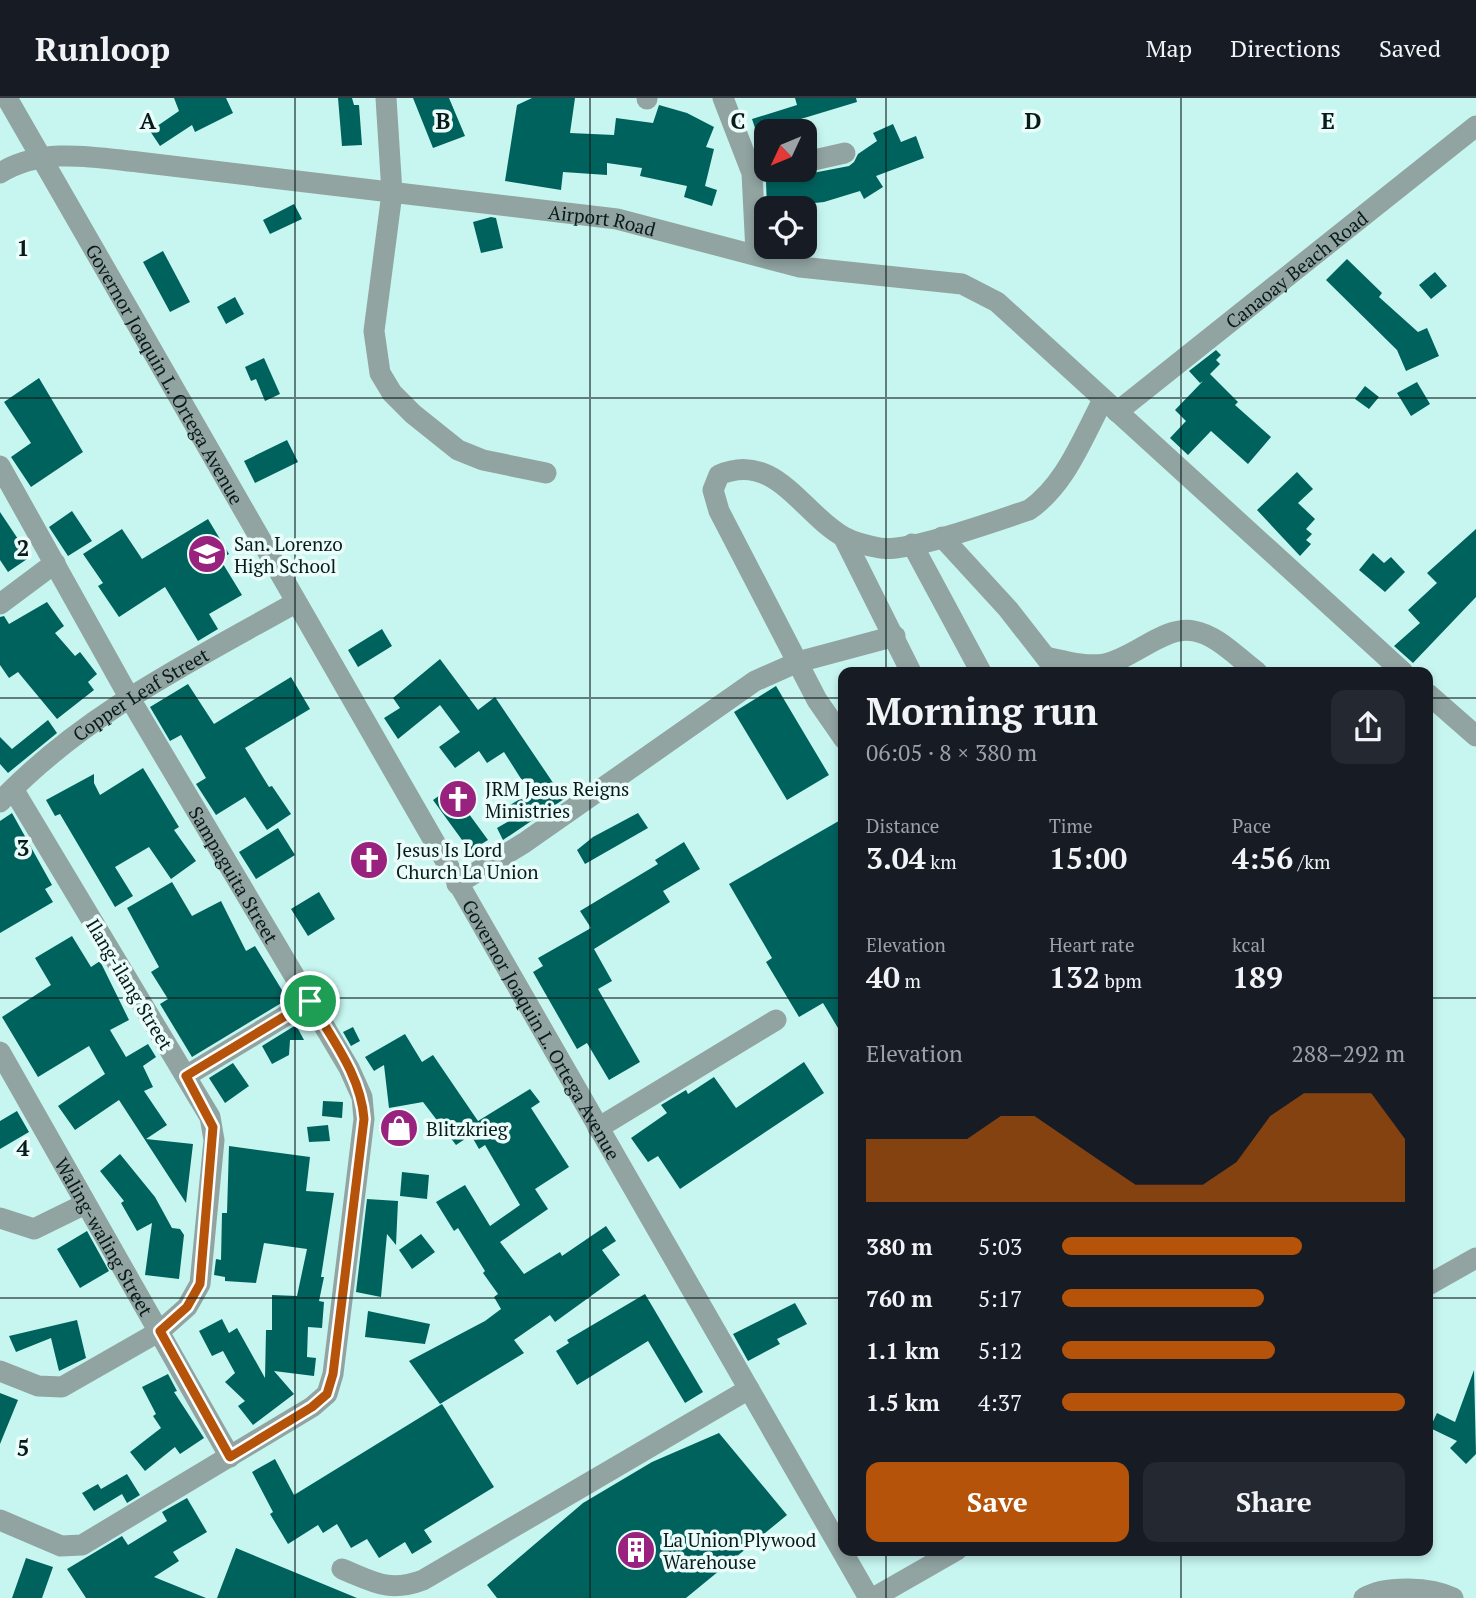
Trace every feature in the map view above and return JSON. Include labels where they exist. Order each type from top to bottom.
[{"type":"street","points":[[386,98],[392,193],[374,331],[380,373],[392,393],[413,414],[458,450],[483,460],[545,473]]},
{"type":"street","points":[[723,98],[754,160]]},
{"type":"street","name":"Governor Joaquin L. Ortega Avenue","points":[[15,100],[38,157],[838,1541]]},
{"type":"street","name":"Canaoay Beach Road","points":[[1110,406],[1476,126]]},
{"type":"street","points":[[817,159],[845,153]]},
{"type":"street","name":"Airport Road","points":[[38,157],[65,155],[138,162],[617,219],[754,253]]},
{"type":"street","points":[[0,173],[38,157]]},
{"type":"street","name":"Airport Road","points":[[775,259],[800,267],[962,284],[997,302],[1397,667]]},
{"type":"street","points":[[844,538],[883,548],[912,544],[1029,510],[1044,500],[1057,484],[1110,406]]},
{"type":"street","name":"Sampaguita Street","points":[[0,466],[129,697],[354,1078],[362,1097],[364,1119],[333,1374],[327,1394],[312,1407],[82,1545],[61,1546],[0,1520]]},
{"type":"street","points":[[838,730],[817,700],[719,511],[713,490],[719,475],[734,468],[774,477],[844,538],[909,667]]},
{"type":"street","points":[[942,537],[1008,609],[1051,665],[1103,664],[1118,660],[1178,631],[1192,630],[1207,635],[1250,667]]},
{"type":"street","points":[[912,544],[978,667]]},
{"type":"street","points":[[0,604],[55,563]]},
{"type":"street","name":"Copper Leaf Street","points":[[6,795],[129,697],[295,603]]},
{"type":"street","points":[[457,884],[524,843],[755,681],[798,662],[895,636]]},
{"type":"street","points":[[1433,698],[1476,736]]},
{"type":"street","name":"Ilang-ilang Street","points":[[0,1371],[38,1386],[62,1387],[160,1331],[187,1307],[200,1284],[213,1127],[186,1076],[6,795]]},
{"type":"street","points":[[186,1076],[310,1001]]},
{"type":"street","points":[[598,1128],[776,1020]]},
{"type":"street","name":"Waling-waling Street","points":[[0,1052],[230,1457]]},
{"type":"street","points":[[0,1218],[34,1229],[85,1204]]},
{"type":"street","points":[[1433,1282],[1476,1258]]},
{"type":"street","points":[[342,1569],[385,1587],[403,1588],[423,1580],[749,1389]]},
{"type":"street","name":"Governor Joaquin L. Ortega Avenue","points":[[846,1556],[871,1598]]},
{"type":"street","points":[[871,1598],[946,1556]]},
{"type":"street","points":[[1364,1598],[1372,1593],[1408,1590],[1453,1598]]},
{"type":"building","points":[[174,98],[226,98],[233,113],[195,132],[192,125],[160,146],[150,131],[179,111]]},
{"type":"building","points":[[338,98],[352,98],[354,105],[359,105],[362,145],[342,146]]},
{"type":"building","points":[[413,98],[449,98],[465,136],[433,148]]},
{"type":"building","points":[[532,98],[575,98],[570,133],[614,135],[616,118],[653,123],[659,105],[687,113],[714,127],[706,147],[714,149],[705,186],[717,190],[712,206],[684,197],[687,186],[640,176],[642,168],[607,163],[607,175],[563,172],[561,190],[505,181],[517,105]]},
{"type":"building","points":[[795,98],[856,98],[857,102],[801,119],[754,119],[754,125],[752,119],[797,105]]},
{"type":"building","points":[[893,124],[901,142],[916,136],[924,158],[876,176],[883,187],[864,199],[860,191],[817,203],[817,196],[767,196],[766,182],[817,182],[817,172],[849,166],[858,154],[877,141],[873,133]]},
{"type":"building","points":[[294,204],[302,219],[270,234],[263,220]]},
{"type":"building","points":[[496,218],[503,248],[481,253],[473,222]]},
{"type":"building","points":[[163,251],[190,302],[170,312],[143,262]]},
{"type":"building","points":[[1347,259],[1382,293],[1379,297],[1418,332],[1427,328],[1439,356],[1406,371],[1397,350],[1326,280]]},
{"type":"building","points":[[1435,272],[1447,286],[1431,299],[1419,285]]},
{"type":"building","points":[[235,297],[244,314],[226,324],[217,307]]},
{"type":"building","points":[[1216,350],[1221,355],[1216,360],[1220,364],[1210,374],[1238,402],[1235,405],[1271,437],[1248,464],[1211,431],[1188,455],[1170,438],[1186,421],[1175,410],[1203,381],[1200,383],[1189,371]]},
{"type":"building","points":[[264,358],[280,394],[265,401],[256,379],[251,381],[245,367]]},
{"type":"building","points":[[39,378],[83,452],[31,487],[11,457],[31,443],[4,402]]},
{"type":"building","points":[[1417,382],[1430,404],[1411,416],[1397,393]]},
{"type":"building","points":[[1365,386],[1379,397],[1369,409],[1355,399]]},
{"type":"building","points":[[287,440],[298,462],[255,483],[244,461]]},
{"type":"building","points":[[1297,472],[1313,489],[1298,503],[1315,519],[1306,529],[1312,534],[1306,540],[1311,544],[1300,556],[1257,510]]},
{"type":"building","points":[[72,511],[92,541],[68,556],[49,527]]},
{"type":"building","points":[[0,512],[30,557],[8,572],[0,560]]},
{"type":"building","points":[[208,519],[229,554],[220,559],[242,595],[209,614],[218,629],[198,641],[165,587],[119,617],[98,586],[103,583],[83,554],[122,529],[142,559]]},
{"type":"building","points":[[1476,529],[1476,597],[1413,663],[1394,646],[1420,623],[1408,610],[1437,583],[1427,573]]},
{"type":"building","points":[[1373,553],[1384,563],[1391,557],[1405,572],[1385,592],[1359,570]]},
{"type":"building","points":[[47,602],[64,626],[55,633],[75,656],[80,652],[97,674],[88,682],[94,690],[57,719],[18,672],[9,678],[0,665],[0,617],[4,616],[9,624]]},
{"type":"building","points":[[382,629],[392,646],[358,667],[348,650]]},
{"type":"building","points":[[440,659],[478,710],[495,697],[564,799],[503,840],[497,828],[516,817],[510,805],[530,793],[504,752],[487,763],[479,751],[455,768],[439,747],[460,732],[440,705],[398,739],[384,718],[400,708],[393,698]]},
{"type":"building","points":[[291,677],[310,709],[245,748],[269,787],[272,786],[291,814],[267,830],[245,797],[216,815],[196,784],[206,778],[181,735],[170,741],[150,707],[188,684],[214,724]]},
{"type":"building","points":[[776,686],[829,775],[787,800],[734,712]]},
{"type":"building","points":[[48,720],[57,733],[8,773],[0,764],[0,737],[12,749]]},
{"type":"building","points":[[143,768],[179,827],[174,830],[196,861],[171,879],[149,847],[115,867],[133,896],[115,907],[60,814],[55,816],[46,800],[94,774],[94,783],[100,795]]},
{"type":"building","points":[[450,788],[488,840],[470,851],[433,800]]},
{"type":"building","points":[[12,813],[52,885],[45,889],[53,902],[0,933],[0,821]]},
{"type":"building","points":[[638,813],[648,828],[585,864],[577,850],[593,837]]},
{"type":"building","points":[[838,821],[838,1028],[823,1003],[799,1017],[766,962],[772,958],[729,884]]},
{"type":"building","points":[[278,828],[295,855],[256,879],[239,852]]},
{"type":"building","points":[[684,842],[700,869],[663,891],[670,902],[594,949],[612,981],[598,989],[640,1062],[609,1080],[587,1043],[577,1049],[533,972],[543,966],[538,958],[591,928],[580,911],[658,864],[655,860]]},
{"type":"building","points":[[172,882],[192,916],[221,901],[246,951],[255,946],[285,995],[281,998],[283,1002],[192,1057],[160,1004],[168,999],[151,972],[159,967],[127,908]]},
{"type":"building","points":[[319,892],[335,919],[308,936],[291,909]]},
{"type":"building","points":[[72,936],[91,967],[100,961],[129,1020],[110,1030],[126,1057],[148,1044],[156,1057],[143,1066],[153,1087],[144,1091],[167,1125],[146,1139],[193,1144],[186,1203],[119,1100],[75,1130],[58,1106],[105,1074],[89,1046],[38,1077],[2,1017],[51,985],[35,958]]},
{"type":"building","points":[[296,1025],[304,1040],[290,1040],[289,1055],[272,1064],[262,1046]]},
{"type":"building","points":[[353,1027],[360,1041],[351,1046],[343,1032]]},
{"type":"building","points":[[405,1034],[422,1062],[433,1055],[478,1121],[530,1089],[540,1102],[531,1108],[569,1167],[535,1189],[548,1209],[500,1242],[524,1274],[560,1252],[562,1256],[606,1226],[616,1241],[602,1250],[620,1275],[555,1322],[550,1315],[514,1340],[524,1353],[440,1404],[409,1361],[485,1321],[501,1309],[494,1297],[498,1294],[483,1273],[485,1271],[458,1228],[454,1231],[436,1202],[465,1185],[490,1226],[520,1205],[485,1145],[479,1149],[471,1135],[456,1145],[423,1102],[389,1108],[384,1065],[374,1071],[365,1057]]},
{"type":"building","points":[[804,1062],[824,1093],[680,1189],[658,1156],[648,1162],[631,1138],[667,1113],[661,1105],[686,1090],[688,1094],[714,1077],[736,1108]]},
{"type":"building","points":[[233,1063],[249,1086],[225,1103],[209,1078]]},
{"type":"building","points":[[323,1101],[343,1102],[342,1118],[322,1116]]},
{"type":"building","points":[[17,1111],[29,1132],[0,1149],[0,1121]]},
{"type":"building","points":[[328,1125],[330,1141],[309,1142],[307,1127]]},
{"type":"building","points":[[229,1146],[310,1157],[306,1191],[334,1193],[321,1277],[324,1277],[319,1301],[324,1302],[322,1328],[308,1327],[307,1357],[316,1358],[314,1376],[274,1371],[294,1394],[253,1425],[238,1406],[245,1401],[225,1382],[235,1373],[223,1351],[212,1356],[199,1331],[222,1319],[229,1333],[237,1328],[265,1378],[266,1330],[272,1330],[272,1295],[297,1296],[307,1249],[264,1243],[256,1283],[225,1281],[225,1277],[214,1275],[216,1259],[221,1260],[222,1213],[227,1213]]},
{"type":"building","points":[[120,1154],[155,1197],[172,1228],[180,1229],[184,1235],[179,1279],[145,1275],[152,1223],[137,1231],[121,1203],[124,1201],[100,1171]]},
{"type":"building","points":[[402,1172],[429,1175],[427,1199],[400,1196]]},
{"type":"building","points":[[367,1199],[398,1201],[396,1245],[387,1234],[381,1297],[356,1292]]},
{"type":"building","points":[[87,1231],[109,1271],[80,1288],[57,1249]]},
{"type":"building","points":[[421,1234],[435,1252],[412,1269],[399,1250]]},
{"type":"building","points":[[645,1294],[703,1392],[685,1403],[648,1341],[577,1385],[556,1351],[569,1343],[567,1340]]},
{"type":"building","points":[[795,1303],[807,1324],[777,1339],[780,1344],[748,1361],[733,1334]]},
{"type":"building","points":[[368,1311],[430,1324],[425,1344],[365,1337]]},
{"type":"building","points":[[77,1320],[86,1358],[59,1371],[51,1338],[16,1352],[9,1336]]},
{"type":"building","points":[[1474,1370],[1476,1454],[1466,1464],[1450,1448],[1457,1441],[1433,1429],[1437,1413],[1455,1422]]},
{"type":"building","points":[[168,1374],[177,1391],[174,1392],[204,1438],[180,1454],[175,1447],[145,1471],[130,1452],[161,1428],[153,1416],[156,1414],[142,1387]]},
{"type":"building","points":[[0,1393],[18,1400],[0,1444]]},
{"type":"building","points":[[442,1404],[494,1487],[424,1530],[432,1542],[412,1554],[405,1542],[379,1558],[367,1539],[351,1548],[337,1524],[323,1533],[318,1525],[288,1544],[270,1514],[273,1512],[252,1472],[275,1459],[294,1495]]},
{"type":"building","name":"La Union Plywood Warehouse","points":[[719,1433],[787,1515],[686,1598],[497,1598],[487,1585],[583,1503],[652,1462]]},
{"type":"building","points":[[127,1474],[140,1495],[127,1503],[122,1494],[94,1511],[82,1493],[98,1484],[101,1489]]},
{"type":"building","points":[[187,1498],[207,1532],[173,1552],[179,1561],[154,1577],[206,1598],[86,1598],[67,1569],[122,1536],[128,1545],[167,1521],[162,1512]]},
{"type":"building","points":[[236,1548],[357,1598],[217,1598]]},
{"type":"building","points":[[26,1558],[53,1567],[42,1598],[12,1598]]},
{"type":"place","name":"San. Lorenzo High School","points":[[207,554]]},
{"type":"place","name":"JRM Jesus Reigns Ministries","points":[[458,799]]},
{"type":"place","name":"Jesus Is Lord Church La Union","points":[[369,860]]},
{"type":"place","name":"Blitzkrieg","points":[[399,1128]]},
{"type":"place","name":"La Union Plywood Warehouse","points":[[636,1550]]},
{"type":"route","points":[[310,1001],[349,1068],[362,1097],[364,1119],[333,1374],[327,1394],[312,1407],[230,1457],[207,1420],[160,1331],[187,1307],[200,1284],[214,1140],[210,1117],[186,1076],[310,1001]]}]
